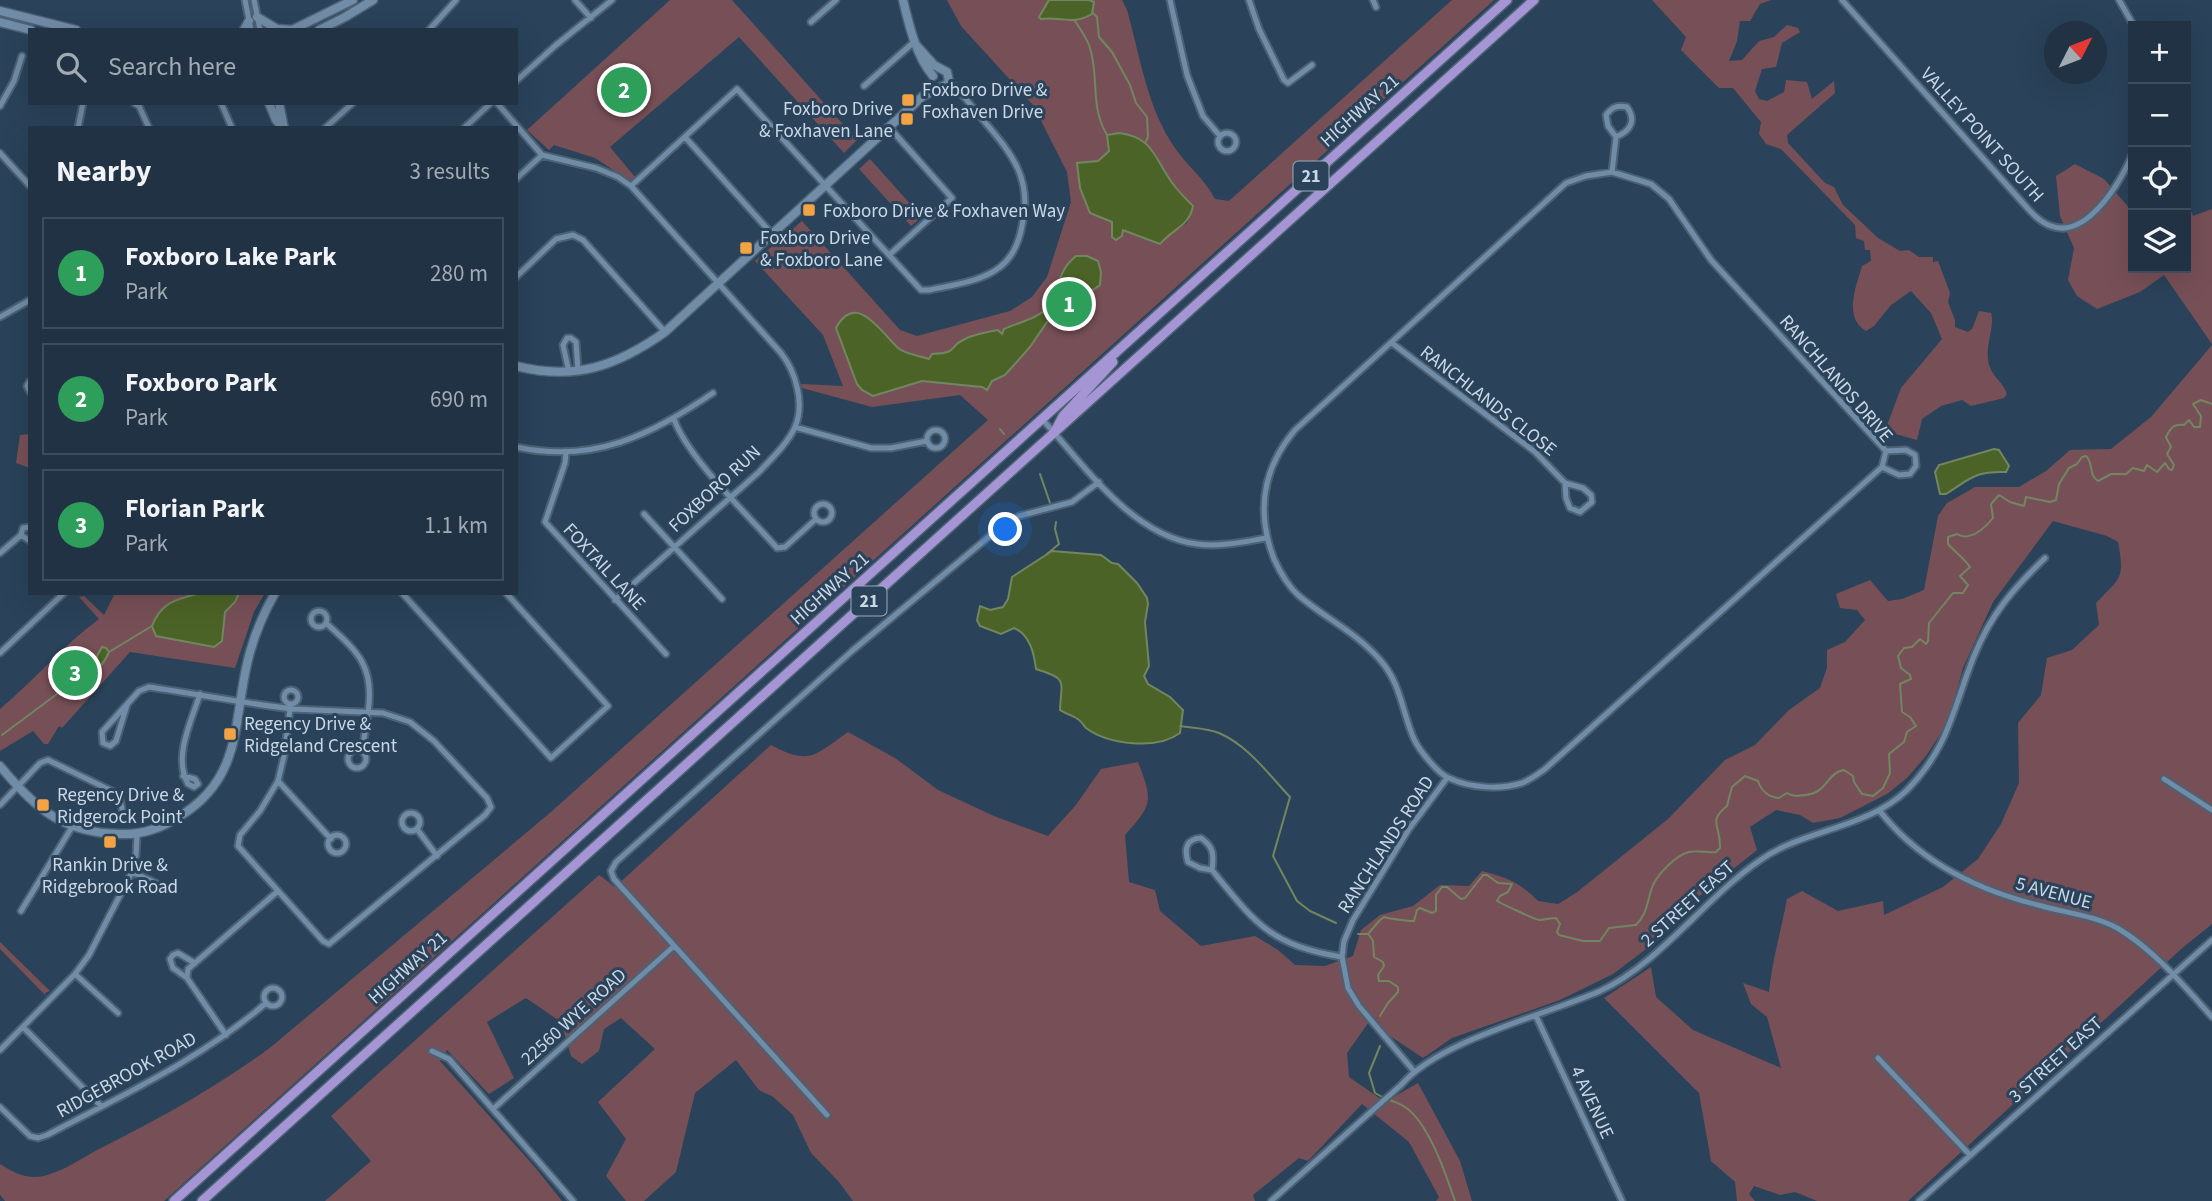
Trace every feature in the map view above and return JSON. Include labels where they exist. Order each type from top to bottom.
[{"type":"main road","name":"HIGHWAY 21","points":[[174,1201],[1507,0]]},
{"type":"main road","name":"HIGHWAY 21","points":[[202,1201],[1534,0]]},
{"type":"main road","points":[[1055,433],[1063,416],[1131,338]]},
{"type":"street","points":[[245,0],[252,22]]},
{"type":"street","points":[[252,22],[254,0]]},
{"type":"street","points":[[296,28],[353,0]]},
{"type":"street","points":[[323,28],[373,0]]},
{"type":"street","points":[[431,28],[456,0]]},
{"type":"street","points":[[575,0],[591,18]]},
{"type":"street","points":[[518,78],[612,0]]},
{"type":"street","points":[[811,22],[836,0]]},
{"type":"street","points":[[631,186],[737,89],[921,290],[984,277],[1000,267],[1013,254],[1020,239],[1025,194],[1022,177],[1007,147],[960,93],[939,80],[921,60],[903,0]]},
{"type":"street","points":[[1170,0],[1187,75],[1203,116],[1220,136]]},
{"type":"street","points":[[1249,0],[1259,29],[1284,80],[1288,83],[1294,80],[1312,65]]},
{"type":"street","name":"VALLEY POINT SOUTH","points":[[1842,0],[2022,202],[2043,222],[2068,228],[2090,216],[2116,187],[2128,162]]},
{"type":"street","points":[[2119,0],[2131,21]]},
{"type":"street","points":[[0,11],[68,28]]},
{"type":"street","points":[[0,22],[28,29]]},
{"type":"street","points":[[252,22],[273,28]]},
{"type":"street","points":[[864,86],[916,43]]},
{"type":"street","points":[[0,106],[14,81],[22,56]]},
{"type":"street","points":[[518,366],[537,371],[573,371],[605,365],[624,358],[665,332],[939,80]]},
{"type":"street","points":[[78,126],[83,105]]},
{"type":"street","points":[[137,105],[148,126]]},
{"type":"street","points":[[221,105],[231,126]]},
{"type":"street","points":[[270,105],[276,120],[282,126]]},
{"type":"street","points":[[279,105],[284,126]]},
{"type":"street","points":[[340,105],[344,111]]},
{"type":"street","points":[[327,126],[351,105]]},
{"type":"street","points":[[466,126],[489,105]]},
{"type":"street","points":[[499,105],[517,126]]},
{"type":"street","points":[[1612,172],[1615,137],[1608,126],[1606,115],[1610,109],[1627,107],[1632,114],[1630,129],[1615,137]]},
{"type":"street","points":[[518,127],[542,155],[596,168],[631,186],[791,365],[798,397],[795,427],[871,448],[891,448],[927,441]]},
{"type":"street","points":[[889,127],[952,198],[889,255]]},
{"type":"street","points":[[685,137],[772,234]]},
{"type":"street","points":[[0,153],[28,183]]},
{"type":"street","points":[[518,177],[542,155]]},
{"type":"street","name":"RANCHLANDS DRIVE","points":[[1612,172],[1651,184],[1669,199],[1711,260],[1886,452],[1882,467],[1545,769],[1524,782],[1497,787],[1475,786],[1447,778],[1422,752],[1414,739],[1396,681],[1385,665],[1368,645],[1296,593],[1278,569],[1266,538],[1264,502],[1267,481],[1285,441],[1392,343],[1566,183],[1586,176],[1612,172]]},
{"type":"street","points":[[518,275],[556,239],[573,235],[583,240],[665,332]]},
{"type":"street","points":[[0,317],[28,301]]},
{"type":"street","points":[[567,338],[576,342],[573,371],[563,345],[567,338]]},
{"type":"street","name":"RANCHLANDS CLOSE","points":[[1392,343],[1535,452],[1565,483],[1583,488],[1591,495],[1592,502],[1587,508],[1580,512],[1570,508],[1565,483]]},
{"type":"street","points":[[518,447],[566,452],[600,448],[633,439],[674,419],[713,393]]},
{"type":"street","points":[[674,419],[694,455],[777,548],[785,547],[816,519]]},
{"type":"street","points":[[1042,419],[1134,518],[1172,538],[1196,544],[1224,545],[1266,538]]},
{"type":"street","name":"FOXBORO RUN","points":[[615,600],[759,472],[795,427]]},
{"type":"street","points":[[1882,467],[1899,475],[1910,474],[1916,466],[1914,455],[1906,450],[1886,452]]},
{"type":"street","name":"FOXTAIL LANE","points":[[566,452],[565,463],[545,522],[666,654]]},
{"type":"street","points":[[827,1115],[614,879],[611,871],[617,862],[852,651],[989,536],[1019,516],[1072,502],[1099,482]]},
{"type":"street","points":[[644,514],[722,599]]},
{"type":"street","points":[[0,553],[21,535],[23,528],[28,527]]},
{"type":"street","points":[[21,535],[28,538]]},
{"type":"street","name":"2 STREET EAST","points":[[1271,1201],[1401,1085],[1413,1070],[1464,1043],[1601,990],[1629,974],[1726,887],[1783,845],[1879,810],[1905,791],[1937,752],[1947,734],[1975,655],[1992,619],[2009,594],[2045,558]]},
{"type":"street","points":[[0,653],[62,595]]},
{"type":"street","points":[[0,766],[35,805],[72,827],[110,834],[137,834],[158,829],[175,820],[191,810],[212,789],[225,770],[233,748],[249,653],[263,613],[274,595]]},
{"type":"street","points":[[404,595],[551,758],[608,706],[508,595]]},
{"type":"street","points":[[326,623],[349,644],[366,667],[371,686],[366,734],[361,751]]},
{"type":"street","points":[[127,705],[116,741],[110,746],[103,743],[102,732],[139,691],[149,687],[241,703],[383,713],[410,722],[434,741],[488,798],[491,807],[489,811],[332,944],[323,941],[238,846],[237,841],[278,781],[285,757],[290,707]]},
{"type":"street","points":[[183,776],[180,761],[200,694]]},
{"type":"street","points":[[0,805],[44,760],[52,761],[114,792],[120,799],[123,814]]},
{"type":"street","name":"RANCHLANDS ROAD","points":[[1413,1070],[1359,1006],[1348,988],[1342,957],[1344,941],[1353,920],[1409,829],[1447,778]]},
{"type":"street","points":[[2164,779],[2212,810]]},
{"type":"street","points":[[278,781],[331,839]]},
{"type":"street","name":"5 AVENUE","points":[[1879,810],[1888,823],[1932,861],[1968,882],[2011,898],[2102,921],[2119,930],[2174,974],[2212,1017]]},
{"type":"street","points":[[21,911],[72,827]]},
{"type":"street","points":[[417,829],[437,856]]},
{"type":"street","points":[[0,1050],[75,974],[89,955],[132,872],[137,834]]},
{"type":"street","points":[[1212,870],[1214,853],[1210,845],[1201,838],[1193,839],[1185,852],[1188,862],[1212,870],[1246,912],[1266,930],[1286,943],[1309,952],[1342,957]]},
{"type":"street","points":[[132,872],[156,883]]},
{"type":"street","points":[[187,978],[188,968],[193,962],[278,891]]},
{"type":"street","name":"3 STREET EAST","points":[[1919,1201],[2212,940]]},
{"type":"street","name":"22560 WYE ROAD","points":[[493,1109],[674,946]]},
{"type":"street","points":[[193,962],[178,953],[170,959],[173,968],[187,978],[226,1035]]},
{"type":"street","points":[[75,974],[118,1013]]},
{"type":"street","name":"RIDGEBROOK ROAD","points":[[0,1107],[30,1136],[38,1138],[158,1077],[226,1035],[267,1003]]},
{"type":"street","name":"4 AVENUE","points":[[1536,1016],[1622,1201]]},
{"type":"street","points":[[23,1027],[101,1106]]},
{"type":"street","points":[[432,1051],[449,1059],[573,1201]]},
{"type":"street","points":[[1878,1058],[1970,1155]]},
{"type":"shaded area","points":[[670,0],[732,0],[857,140],[844,153],[739,37],[610,147],[635,177],[630,181],[595,158],[554,145],[549,150],[527,130]]},
{"type":"shaded area","points":[[947,0],[1049,0],[1039,16],[1066,21],[1092,14],[1093,2],[1089,0],[1122,0],[1151,99],[1165,132],[1215,199],[1229,201],[1452,0],[1494,0],[164,1201],[5,1201],[0,1195],[0,1164],[30,1177],[60,1170],[187,1102],[271,1047],[551,812],[988,420],[960,395],[872,407],[802,388],[801,384],[843,386],[823,335],[755,261],[802,221],[900,330],[917,336],[1010,311],[1032,297],[1047,277],[1071,202],[1067,172],[1033,105],[961,26]],"holes":[[[1109,151],[1155,153],[1173,184],[1193,206],[1187,223],[1167,235],[1160,244],[1123,230],[1122,236],[1116,240],[1112,238],[1112,222],[1077,163],[1098,161]]]},
{"type":"shaded area","points":[[1049,0],[1089,0],[1094,2],[1092,14],[1072,20],[1041,19],[1039,17]]},
{"type":"shaded area","points":[[1652,0],[1771,0],[1760,4],[1750,21],[1740,21],[1737,41],[1729,61],[1742,60],[1759,41],[1774,37],[1787,25],[1798,28],[1800,32],[1782,43],[1776,67],[1762,69],[1755,91],[1759,99],[1767,101],[1784,92],[1786,80],[1807,82],[1812,99],[1834,81],[1835,93],[1787,135],[1788,143],[1825,183],[1834,187],[1843,205],[1878,238],[1900,251],[1909,250],[1919,257],[1933,257],[1933,262],[1938,261],[1950,293],[1948,302],[1955,327],[1968,332],[1972,329],[1979,311],[1991,313],[1988,359],[1991,369],[2007,394],[2004,398],[1971,406],[1962,400],[1941,406],[1922,419],[1917,440],[1885,431],[1901,388],[1942,339],[1931,313],[1911,291],[1891,305],[1874,326],[1866,331],[1859,325],[1853,310],[1853,301],[1862,266],[1871,261],[1870,250],[1865,250],[1864,241],[1856,238],[1855,225],[1781,149],[1766,144],[1759,134],[1761,122],[1733,88],[1719,88],[1681,50],[1686,37]]},
{"type":"shaded area","points":[[1107,135],[1131,135],[1147,145],[1173,184],[1193,206],[1188,219],[1160,244],[1123,230],[1122,236],[1116,240],[1112,237],[1112,222],[1090,213],[1080,188],[1077,163],[1098,161],[1109,151]]},
{"type":"shaded area","points":[[870,159],[922,217],[911,226],[859,169]]},
{"type":"shaded area","points":[[2075,164],[2104,179],[2128,207],[2128,273],[2191,273],[2191,211],[2193,216],[2212,209],[2212,344],[2164,275],[2140,292],[2097,309],[2077,296],[2068,280],[2074,248],[2060,216],[2056,176]]},
{"type":"shaded area","points":[[1076,256],[1087,256],[1098,261],[1100,285],[1047,322],[1030,347],[1005,375],[992,381],[987,390],[982,387],[922,381],[873,396],[857,384],[836,328],[852,313],[860,314],[876,324],[901,350],[929,359],[932,354],[950,351],[969,337],[998,330],[1002,334],[1004,329],[1039,314],[1053,300],[1064,269]]},
{"type":"shaded area","points":[[2212,345],[2212,924],[2180,950],[1908,1201],[1817,1201],[1795,1192],[1780,1195],[1754,1186],[1749,1194],[1755,1201],[1737,1201],[1735,1182],[1711,1161],[1699,1093],[1604,998],[1651,967],[1656,997],[1693,1030],[1781,1068],[1767,1017],[1751,1004],[1743,983],[1769,992],[1787,899],[1802,891],[1838,911],[1883,901],[1884,915],[1943,887],[1978,859],[2001,824],[2019,783],[2018,723],[2041,695],[2047,658],[2072,650],[2099,625],[2096,603],[2116,582],[2121,571],[2118,542],[2107,536],[2053,521],[1993,602],[1963,668],[1948,722],[1926,756],[1907,778],[1887,794],[1840,818],[1813,823],[1800,815],[1776,810],[1750,827],[1757,850],[1692,902],[1658,940],[1613,974],[1560,1000],[1452,1038],[1423,1058],[1369,1022],[1347,1053],[1349,1077],[1385,1102],[1418,1083],[1460,1161],[1472,1201],[1436,1201],[1439,1197],[1409,1142],[1362,1104],[1308,1161],[1299,1158],[1253,1195],[1255,1201],[853,1201],[811,1153],[793,1115],[772,1096],[759,1090],[736,1060],[695,1093],[676,1172],[644,1201],[626,1201],[606,1176],[626,1139],[598,1102],[655,1049],[621,1018],[604,1029],[599,1051],[582,1064],[571,1056],[561,1022],[526,998],[487,1022],[514,1078],[489,1094],[447,1050],[440,1061],[562,1201],[325,1201],[371,1161],[331,1116],[599,875],[615,887],[771,745],[795,755],[812,755],[848,732],[895,758],[938,790],[994,816],[1048,836],[1076,805],[1101,769],[1138,762],[1148,802],[1141,816],[1125,835],[1129,882],[1155,890],[1160,911],[1201,946],[1255,936],[1278,950],[1295,965],[1325,966],[1353,956],[1361,930],[1380,915],[1413,906],[1440,885],[1469,886],[1482,871],[1513,882],[1538,901],[1558,904],[1576,893],[1668,819],[1725,760],[1755,745],[1789,710],[1820,688],[1827,668],[1827,650],[1845,642],[1865,620],[1857,610],[1840,608],[1836,594],[1870,580],[1888,601],[1902,599],[1924,590],[1938,516],[1947,503],[1975,487],[2019,487],[2046,471],[2070,450],[2111,449],[2151,417]]},
{"type":"shaded area","points":[[28,434],[28,467],[16,463],[20,435]]},
{"type":"shaded area","points":[[1994,449],[1999,450],[2009,466],[2006,472],[1980,474],[1946,494],[1940,494],[1935,472],[1939,465]]},
{"type":"shaded area","points":[[1052,551],[1101,555],[1118,564],[1137,583],[1148,604],[1145,622],[1149,666],[1144,676],[1148,684],[1170,697],[1183,710],[1180,733],[1159,742],[1146,743],[1120,742],[1096,734],[1060,710],[1061,682],[1036,669],[1032,651],[1024,635],[1014,628],[1001,634],[980,626],[977,620],[980,606],[990,610],[1003,607],[1008,599],[1012,577]]},
{"type":"shaded area","points":[[114,595],[264,595],[254,612],[235,668],[130,652],[62,728],[59,726],[48,744],[44,744],[33,731],[0,751],[0,709],[99,619],[79,597],[84,596],[104,615]]},
{"type":"shaded area","points":[[194,595],[238,595],[225,612],[222,641],[214,647],[156,636],[152,626],[156,618],[165,607]]},
{"type":"shaded area","points":[[102,647],[109,652],[104,661],[81,679],[91,667]]},
{"type":"shaded area","points":[[0,942],[50,991],[45,993],[46,996],[0,949]]},
{"type":"waterway","points":[[1092,12],[1097,17],[1099,37],[1112,52],[1130,85],[1136,103],[1147,117],[1148,137],[1145,143]]},
{"type":"waterway","points":[[1075,21],[1088,42],[1092,56],[1098,112],[1107,135]]},
{"type":"waterway","points":[[1368,934],[1384,917],[1414,921],[1420,908],[1432,913],[1436,911],[1436,895],[1442,887],[1447,887],[1461,899],[1465,898],[1483,875],[1487,875],[1498,883],[1512,884],[1508,892],[1497,901],[1539,920],[1556,918],[1560,924],[1557,932],[1559,935],[1583,941],[1600,941],[1609,928],[1636,925],[1645,911],[1656,880],[1673,861],[1689,852],[1716,852],[1720,848],[1716,820],[1727,806],[1732,787],[1745,776],[1758,781],[1763,791],[1769,795],[1779,798],[1787,793],[1796,796],[1818,791],[1834,775],[1844,770],[1853,776],[1862,794],[1873,796],[1883,788],[1890,773],[1889,754],[1904,742],[1907,732],[1916,726],[1910,717],[1902,712],[1900,684],[1911,679],[1901,668],[1898,656],[1904,648],[1912,647],[1920,639],[1926,644],[1929,623],[1953,593],[1963,593],[1968,585],[1960,576],[1970,567],[1948,544],[1948,537],[1957,534],[1972,535],[1982,530],[1993,518],[1991,504],[1999,495],[2024,506],[2026,497],[2050,502],[2056,500],[2059,484],[2069,468],[2077,464],[2082,457],[2086,456],[2093,476],[2098,481],[2111,474],[2126,474],[2133,468],[2144,471],[2147,465],[2157,472],[2165,463],[2172,470],[2174,465],[2167,454],[2171,447],[2166,437],[2169,431],[2189,420],[2194,427],[2200,427],[2201,416],[2193,404],[2201,400],[2212,404]]},
{"type":"waterway","points":[[1000,429],[1004,434]]},
{"type":"waterway","points":[[1040,474],[1050,503]]},
{"type":"waterway","points":[[1047,554],[1059,544],[1056,522]]},
{"type":"waterway","points":[[109,652],[152,626]]},
{"type":"waterway","points":[[2,735],[81,679]]},
{"type":"waterway","points":[[1180,726],[1210,730],[1240,745],[1290,797],[1273,856],[1297,901],[1310,911],[1336,923]]},
{"type":"waterway","points":[[1358,934],[1367,934]]},
{"type":"waterway","points":[[1369,935],[1373,941],[1374,957],[1383,962],[1384,966],[1378,975],[1379,981],[1389,981],[1398,987],[1398,992],[1380,1016]]},
{"type":"waterway","points":[[1380,1046],[1369,1073],[1375,1093],[1384,1098]]},
{"type":"waterway","points":[[1390,1100],[1405,1107],[1422,1125],[1436,1150],[1455,1201]]},
{"type":"place","name":"Foxboro Park","points":[[624,90]]},
{"type":"place","name":"Foxboro Drive & Foxhaven Drive","points":[[908,100]]},
{"type":"place","name":"Foxboro Drive & Foxhaven Lane","points":[[907,119]]},
{"type":"place","name":"Foxboro Drive & Foxhaven Way","points":[[809,210]]},
{"type":"place","name":"Foxboro Drive & Foxboro Lane","points":[[746,248]]},
{"type":"place","name":"Foxboro Lake Park","points":[[1069,304]]},
{"type":"place","name":"Florian Park","points":[[75,673]]},
{"type":"place","name":"Regency Drive & Ridgeland Crescent","points":[[230,734]]},
{"type":"place","name":"Regency Drive & Ridgerock Point","points":[[43,805]]},
{"type":"place","name":"Rankin Drive & Ridgebrook Road","points":[[110,842]]}]
